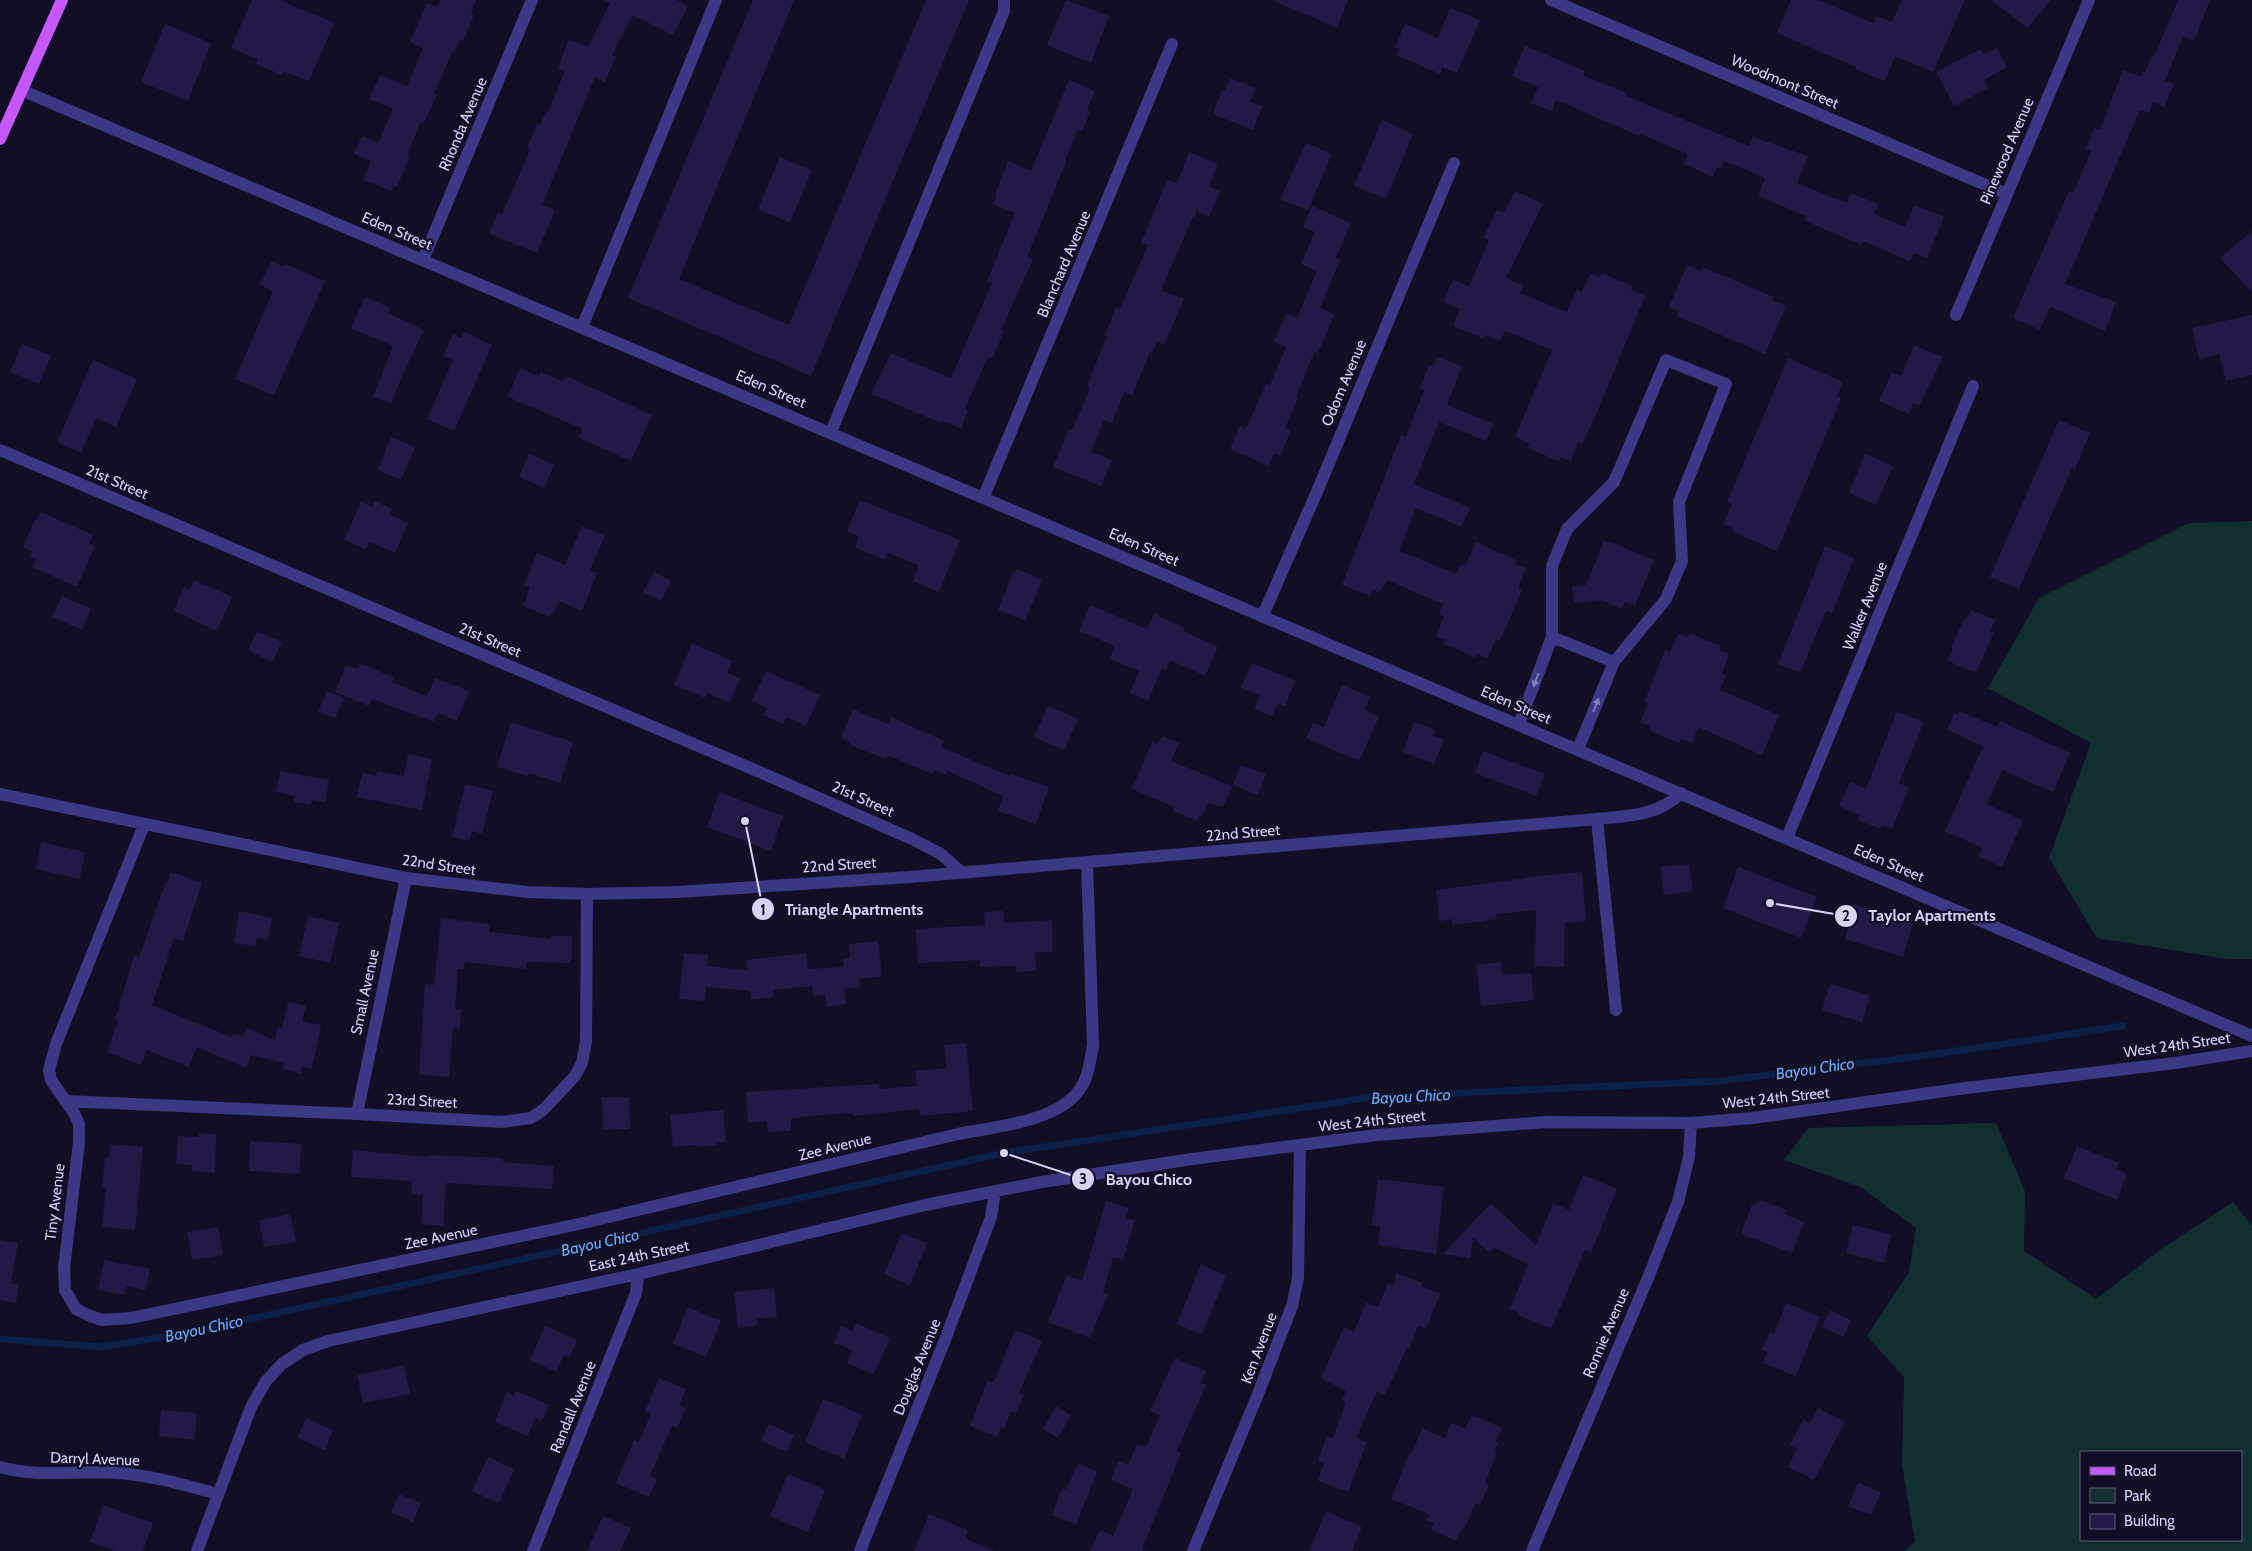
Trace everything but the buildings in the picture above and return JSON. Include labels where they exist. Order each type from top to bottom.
[{"type":"main road","points":[[0,139],[62,0]]},
{"type":"street","name":"Rhonda Avenue","points":[[423,260],[532,0]]},
{"type":"street","points":[[582,327],[716,0]]},
{"type":"street","points":[[831,432],[1004,11],[1004,0]]},
{"type":"street","name":"Woodmont Street","points":[[1551,0],[2007,194]]},
{"type":"street","name":"Pinewood Avenue","points":[[1956,315],[2089,0]]},
{"type":"street","name":"Blanchard Avenue","points":[[984,496],[1172,44]]},
{"type":"street","name":"Eden Street","points":[[21,90],[984,496],[2252,1036]]},
{"type":"street","name":"Odom Avenue","points":[[1263,615],[1319,487],[1454,163]]},
{"type":"street","points":[[1519,724],[1552,637],[1552,566],[1567,529],[1614,482],[1666,360],[1726,384],[1679,502],[1682,561],[1666,599],[1614,662],[1578,749]]},
{"type":"street","name":"Walker Avenue","points":[[1787,838],[1973,386]]},
{"type":"street","name":"21st Street","points":[[0,450],[762,773],[912,839],[941,854],[960,872]]},
{"type":"street","points":[[1552,637],[1614,662]]},
{"type":"street","name":"22nd Street","points":[[0,794],[406,878],[528,892],[587,894],[678,892],[960,872],[1597,819],[1654,811],[1674,800],[1681,793]]},
{"type":"street","points":[[1597,819],[1616,1010]]},
{"type":"street","name":"Tiny Avenue","points":[[144,825],[56,1044],[49,1070],[51,1080],[79,1124],[79,1142],[64,1268],[65,1290],[76,1308],[88,1315],[102,1320],[131,1318],[366,1269]]},
{"type":"street","name":"Zee Avenue","points":[[366,1269],[579,1224],[958,1134],[1015,1124],[1054,1111],[1068,1102],[1080,1090],[1088,1074],[1093,1045],[1087,862]]},
{"type":"street","name":"Small Avenue","points":[[357,1114],[406,878]]},
{"type":"street","name":"23rd Street","points":[[66,1101],[502,1122],[531,1118],[543,1110],[575,1076],[583,1056],[586,1042],[587,894]]},
{"type":"street","name":"West 24th Street","points":[[1152,1165],[1377,1135],[1546,1122],[1691,1123],[1752,1118],[1880,1102],[1966,1088],[2175,1063],[2252,1051]]},
{"type":"street","name":"Ronnie Avenue","points":[[1532,1551],[1648,1278],[1678,1202],[1690,1156],[1691,1123]]},
{"type":"street","name":"Ken Avenue","points":[[1193,1551],[1292,1306],[1298,1278],[1300,1145]]},
{"type":"street","name":"East 24th Street","points":[[197,1551],[251,1407],[266,1380],[282,1364],[304,1350],[328,1341],[638,1274],[925,1205],[995,1191],[1152,1165]]},
{"type":"street","name":"Douglas Avenue","points":[[860,1551],[945,1340],[991,1217],[995,1191]]},
{"type":"street","name":"Randall Avenue","points":[[533,1551],[636,1293],[638,1274]]},
{"type":"street","name":"Darryl Avenue","points":[[0,1467],[24,1473],[115,1473],[159,1478],[218,1494]]},
{"type":"green space","points":[[2252,521],[2252,959],[2228,959],[2097,938],[2049,858],[2091,743],[1988,688],[2039,598],[2189,523]]},
{"type":"green space","points":[[1996,1123],[2025,1191],[2024,1251],[2096,1299],[2161,1249],[2233,1202],[2252,1226],[2252,1551],[1903,1551],[1915,1542],[1902,1465],[1904,1377],[1867,1336],[1909,1272],[1916,1228],[1860,1187],[1784,1160],[1808,1128]]},
{"type":"waterway","name":"Bayou Chico","points":[[0,1339],[100,1347],[182,1334],[1004,1153],[1372,1097],[1720,1081],[1930,1055],[2123,1026]]},
{"type":"place","name":"Triangle Apartments","points":[[745,821]]},
{"type":"place","name":"Taylor Apartments","points":[[1770,903]]},
{"type":"place","name":"Bayou Chico","points":[[1004,1153]]}]
